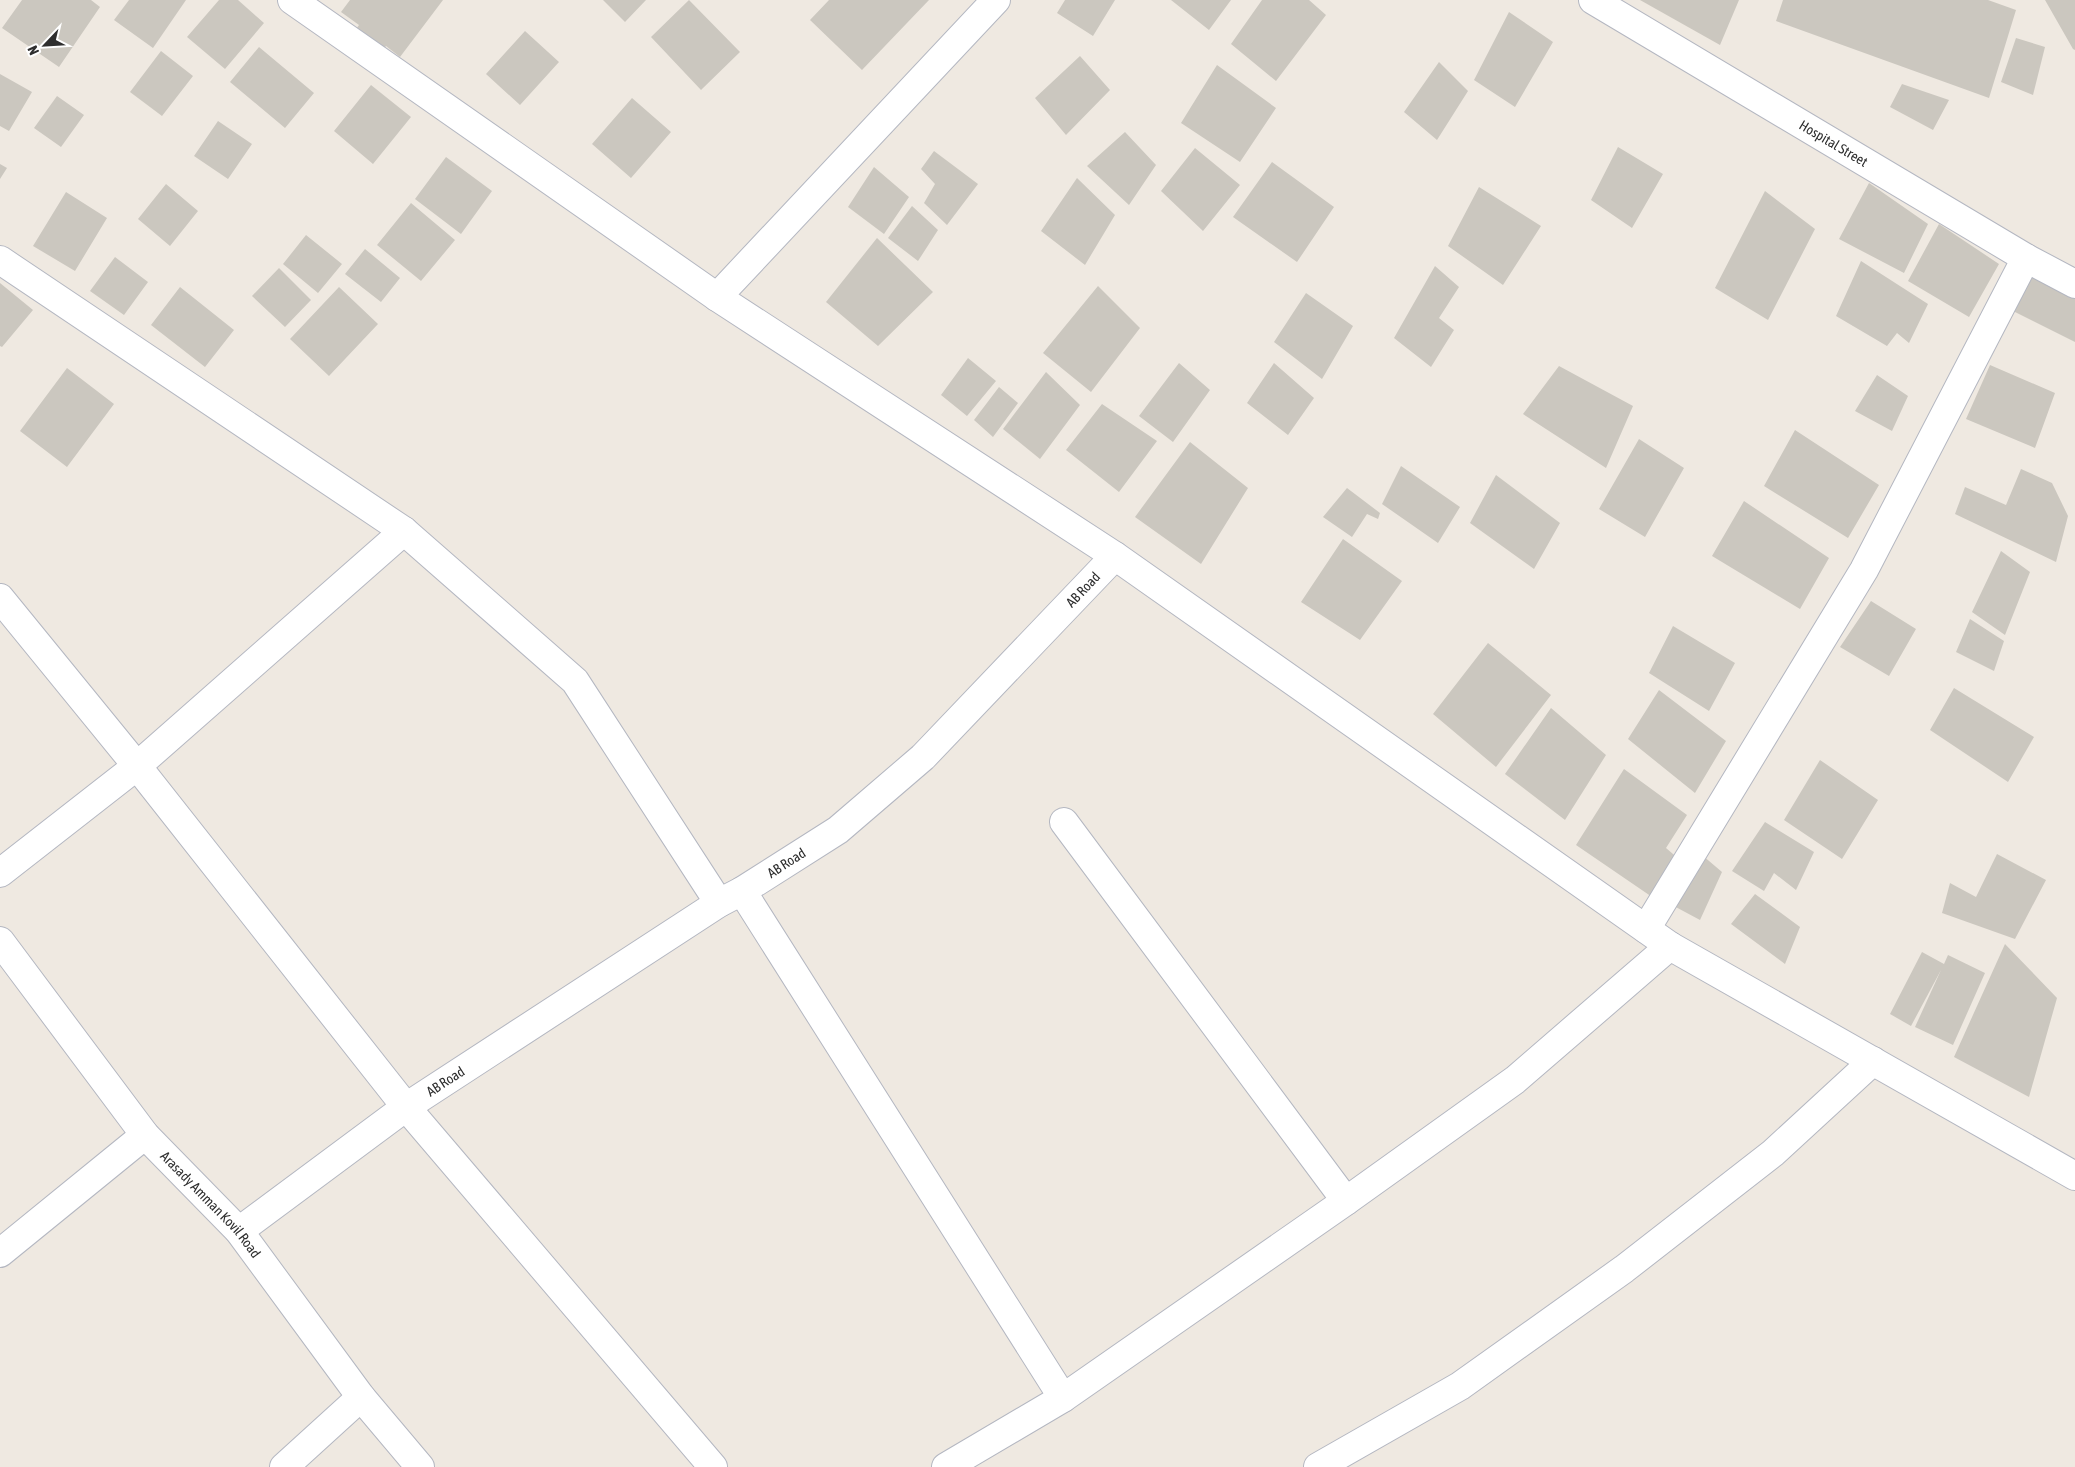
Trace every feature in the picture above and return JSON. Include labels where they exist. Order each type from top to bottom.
[{"type":"street","points":[[717,297],[996,0]]},
{"type":"street","name":"Hospital Street","points":[[1593,0],[2026,258],[2075,284]]},
{"type":"street","points":[[303,3],[717,297],[1116,556],[1670,946],[2075,1176]]},
{"type":"street","points":[[1646,929],[1864,570],[2026,258]]},
{"type":"street","points":[[0,260],[404,531],[575,681],[730,897],[1063,1398]]},
{"type":"street","points":[[0,873],[137,766],[404,531]]},
{"type":"street","name":"AB Road","points":[[239,1231],[406,1107],[730,897],[838,830],[923,757],[1116,556]]},
{"type":"street","points":[[0,598],[137,766],[406,1107],[713,1467]]},
{"type":"street","points":[[1064,822],[1346,1201]]},
{"type":"street","name":"Arasady Amman Kovil Road","points":[[0,941],[145,1135],[239,1231],[361,1397],[420,1467]]},
{"type":"street","points":[[946,1467],[1063,1398],[1346,1201],[1515,1080],[1670,946]]},
{"type":"street","points":[[1318,1467],[1460,1386],[1624,1269],[1773,1154],[1873,1061]]},
{"type":"street","points":[[0,1252],[145,1135]]},
{"type":"street","points":[[284,1467],[361,1397]]},
{"type":"building","points":[[22,0],[91,0],[100,7],[59,67],[2,28]]},
{"type":"building","points":[[129,0],[186,0],[153,48],[114,20]]},
{"type":"building","points":[[219,0],[238,0],[264,23],[225,69],[187,37]]},
{"type":"building","points":[[350,0],[443,0],[400,57],[386,46],[380,53],[354,32],[359,25],[341,12]]},
{"type":"building","points":[[603,0],[646,0],[625,22]]},
{"type":"building","points":[[689,0],[740,52],[701,90],[651,37]]},
{"type":"building","points":[[829,0],[929,0],[862,70],[810,20]]},
{"type":"building","points":[[1065,0],[1115,0],[1093,36],[1057,13]]},
{"type":"building","points":[[1171,0],[1231,0],[1209,30]]},
{"type":"building","points":[[1262,0],[1309,0],[1326,15],[1276,81],[1231,44]]},
{"type":"building","points":[[1640,0],[1739,0],[1720,45]]},
{"type":"building","points":[[1783,0],[1988,0],[2016,10],[1989,98],[1776,21]]},
{"type":"building","points":[[2045,0],[2075,0],[2075,50],[2073,49]]},
{"type":"building","points":[[1509,12],[1553,42],[1515,107],[1474,80]]},
{"type":"building","points":[[525,31],[559,62],[520,105],[486,74]]},
{"type":"building","points":[[2016,38],[2045,47],[2033,95],[2001,82]]},
{"type":"building","points":[[259,47],[314,93],[285,128],[230,82]]},
{"type":"building","points":[[161,51],[193,76],[162,116],[130,92]]},
{"type":"building","points":[[1080,56],[1110,90],[1066,135],[1035,98]]},
{"type":"building","points":[[1439,62],[1468,91],[1437,140],[1404,112]]},
{"type":"building","points":[[1217,65],[1276,108],[1240,162],[1181,123]]},
{"type":"building","points":[[0,74],[32,92],[9,131],[0,126]]},
{"type":"building","points":[[1902,84],[1949,100],[1933,130],[1890,107]]},
{"type":"building","points":[[371,85],[411,117],[373,164],[334,131]]},
{"type":"building","points":[[57,96],[84,115],[61,147],[34,128]]},
{"type":"building","points":[[632,98],[671,132],[631,178],[592,144]]},
{"type":"building","points":[[218,121],[252,144],[228,179],[194,156]]},
{"type":"building","points":[[1125,132],[1156,165],[1129,205],[1087,166]]},
{"type":"building","points":[[1618,147],[1663,174],[1632,228],[1591,200]]},
{"type":"building","points":[[1195,148],[1240,185],[1203,231],[1161,191]]},
{"type":"building","points":[[934,151],[978,184],[947,225],[924,203],[935,184],[921,169]]},
{"type":"building","points":[[446,157],[492,191],[461,234],[415,199]]},
{"type":"building","points":[[1272,162],[1334,207],[1297,262],[1233,217]]},
{"type":"building","points":[[0,164],[7,168],[0,179]]},
{"type":"building","points":[[874,167],[909,197],[884,234],[848,207]]},
{"type":"building","points":[[1077,178],[1115,215],[1085,265],[1041,231]]},
{"type":"building","points":[[1869,183],[1928,224],[1904,273],[1839,239]]},
{"type":"building","points":[[166,184],[198,211],[170,246],[138,219]]},
{"type":"building","points":[[1479,187],[1541,226],[1503,285],[1448,246]]},
{"type":"building","points":[[1765,191],[1815,229],[1768,320],[1715,288]]},
{"type":"building","points":[[66,192],[107,218],[75,271],[33,246]]},
{"type":"building","points":[[411,203],[455,240],[421,281],[377,245]]},
{"type":"building","points":[[912,206],[938,230],[918,261],[888,238]]},
{"type":"building","points":[[1939,224],[1999,264],[1969,317],[1908,281]]},
{"type":"building","points":[[306,235],[342,264],[318,293],[283,264]]},
{"type":"building","points":[[877,238],[933,292],[878,346],[826,302]]},
{"type":"building","points":[[365,249],[400,278],[381,302],[345,274]]},
{"type":"building","points":[[115,257],[148,282],[124,315],[90,291]]},
{"type":"building","points":[[1861,261],[1928,304],[1909,343],[1897,333],[1887,346],[1836,316]]},
{"type":"building","points":[[1435,266],[1459,287],[1439,318],[1454,330],[1431,367],[1394,338]]},
{"type":"building","points":[[279,268],[311,300],[285,327],[252,296]]},
{"type":"building","points":[[2028,270],[2075,295],[2075,342],[2011,310]]},
{"type":"building","points":[[0,283],[33,310],[2,347],[0,346]]},
{"type":"building","points":[[1098,286],[1140,328],[1091,392],[1043,353]]},
{"type":"building","points":[[180,287],[234,330],[205,367],[151,325]]},
{"type":"building","points":[[339,287],[378,324],[329,376],[290,339]]},
{"type":"building","points":[[1306,293],[1353,326],[1322,379],[1274,342]]},
{"type":"building","points":[[968,358],[996,381],[967,416],[941,395]]},
{"type":"building","points":[[1179,363],[1210,390],[1173,442],[1139,416]]},
{"type":"building","points":[[1274,363],[1314,398],[1288,435],[1247,403]]},
{"type":"building","points":[[1990,365],[2055,393],[2035,448],[1966,419]]},
{"type":"building","points":[[1559,366],[1633,406],[1606,468],[1523,414]]},
{"type":"building","points":[[67,368],[114,404],[67,467],[20,431]]},
{"type":"building","points":[[1046,372],[1080,405],[1040,459],[1003,429]]},
{"type":"building","points":[[1877,375],[1908,396],[1892,431],[1855,411]]},
{"type":"building","points":[[999,387],[1018,403],[993,437],[974,420]]},
{"type":"building","points":[[1102,404],[1157,441],[1119,492],[1066,450]]},
{"type":"building","points":[[1795,430],[1879,485],[1848,538],[1764,486]]},
{"type":"building","points":[[1639,439],[1684,468],[1645,537],[1599,509]]},
{"type":"building","points":[[1190,442],[1248,488],[1201,564],[1135,517]]},
{"type":"building","points":[[1401,466],[1460,507],[1438,543],[1382,504]]},
{"type":"building","points":[[2021,469],[2052,483],[2068,516],[2056,562],[1955,514],[1965,487],[2006,505]]},
{"type":"building","points":[[1496,475],[1560,523],[1534,569],[1470,523]]},
{"type":"building","points":[[1347,488],[1380,513],[1378,519],[1367,514],[1352,537],[1323,517]]},
{"type":"building","points":[[1744,501],[1829,558],[1800,609],[1712,556]]},
{"type":"building","points":[[1343,539],[1402,581],[1360,640],[1301,602]]},
{"type":"building","points":[[2001,551],[2030,572],[2005,635],[1972,612]]},
{"type":"building","points":[[1871,601],[1916,629],[1889,676],[1840,647]]},
{"type":"building","points":[[1970,619],[2004,641],[1994,671],[1956,652]]},
{"type":"building","points":[[1673,626],[1735,663],[1709,711],[1649,673]]},
{"type":"building","points":[[1488,643],[1551,695],[1496,767],[1433,714]]},
{"type":"building","points":[[1954,688],[2034,737],[2008,782],[1930,730]]},
{"type":"building","points":[[1659,690],[1726,741],[1695,793],[1628,739]]},
{"type":"building","points":[[1551,708],[1606,755],[1565,820],[1505,774]]},
{"type":"building","points":[[1820,760],[1878,800],[1842,859],[1784,820]]},
{"type":"building","points":[[1624,769],[1687,815],[1666,848],[1680,860],[1655,899],[1576,845]]},
{"type":"building","points":[[1765,822],[1814,852],[1796,890],[1774,873],[1764,891],[1732,871]]},
{"type":"building","points":[[1997,854],[2046,880],[2015,939],[1942,913],[1950,883],[1976,897]]},
{"type":"building","points":[[1702,855],[1722,872],[1700,920],[1672,905]]},
{"type":"building","points":[[1755,894],[1800,927],[1785,964],[1731,924]]},
{"type":"building","points":[[2005,944],[2057,998],[2029,1097],[1954,1057]]},
{"type":"building","points":[[1922,952],[1944,964],[1948,955],[1985,973],[1953,1045],[1915,1027],[1941,970],[1911,1026],[1890,1014]]}]
